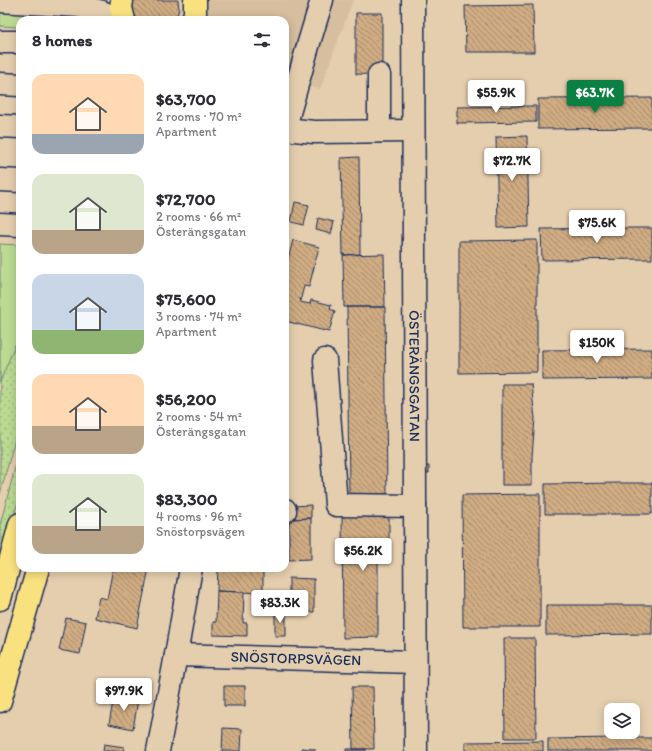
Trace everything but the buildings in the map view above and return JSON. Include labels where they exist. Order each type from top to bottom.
[{"type":"highway","points":[[122,0],[121,8],[123,16]]},
{"type":"highway","points":[[194,16],[195,0]]},
{"type":"highway","points":[[0,599],[16,539]]},
{"type":"highway","points":[[0,702],[37,572]]},
{"type":"street","points":[[289,114],[322,0]]},
{"type":"street","name":"ÖSTERÄNGSGATAN","points":[[413,0],[416,751]]},
{"type":"street","points":[[0,1],[43,12],[79,6],[111,16]]},
{"type":"street","points":[[0,42],[16,42]]},
{"type":"street","points":[[378,75],[379,131]]},
{"type":"street","points":[[0,84],[16,85]]},
{"type":"street","points":[[0,126],[16,127]]},
{"type":"street","points":[[289,129],[301,132],[413,131]]},
{"type":"street","points":[[0,180],[16,181]]},
{"type":"street","points":[[0,224],[16,225]]},
{"type":"street","points":[[325,360],[336,505],[415,506]]},
{"type":"street","points":[[158,751],[190,572]]},
{"type":"street","name":"SNÖSTORPSVÄGEN","points":[[176,655],[415,662]]},
{"type":"shaded area","points":[[206,0],[353,0],[320,89],[289,84],[289,16],[207,16]]},
{"type":"green space","points":[[0,0],[75,16],[16,16],[16,27],[0,26]]},
{"type":"green space","points":[[0,244],[16,245],[16,343],[0,382]]},
{"type":"green space","points":[[0,331],[16,353],[16,436],[0,494]]},
{"type":"green space","points":[[16,464],[16,509],[0,563],[0,525]]}]
